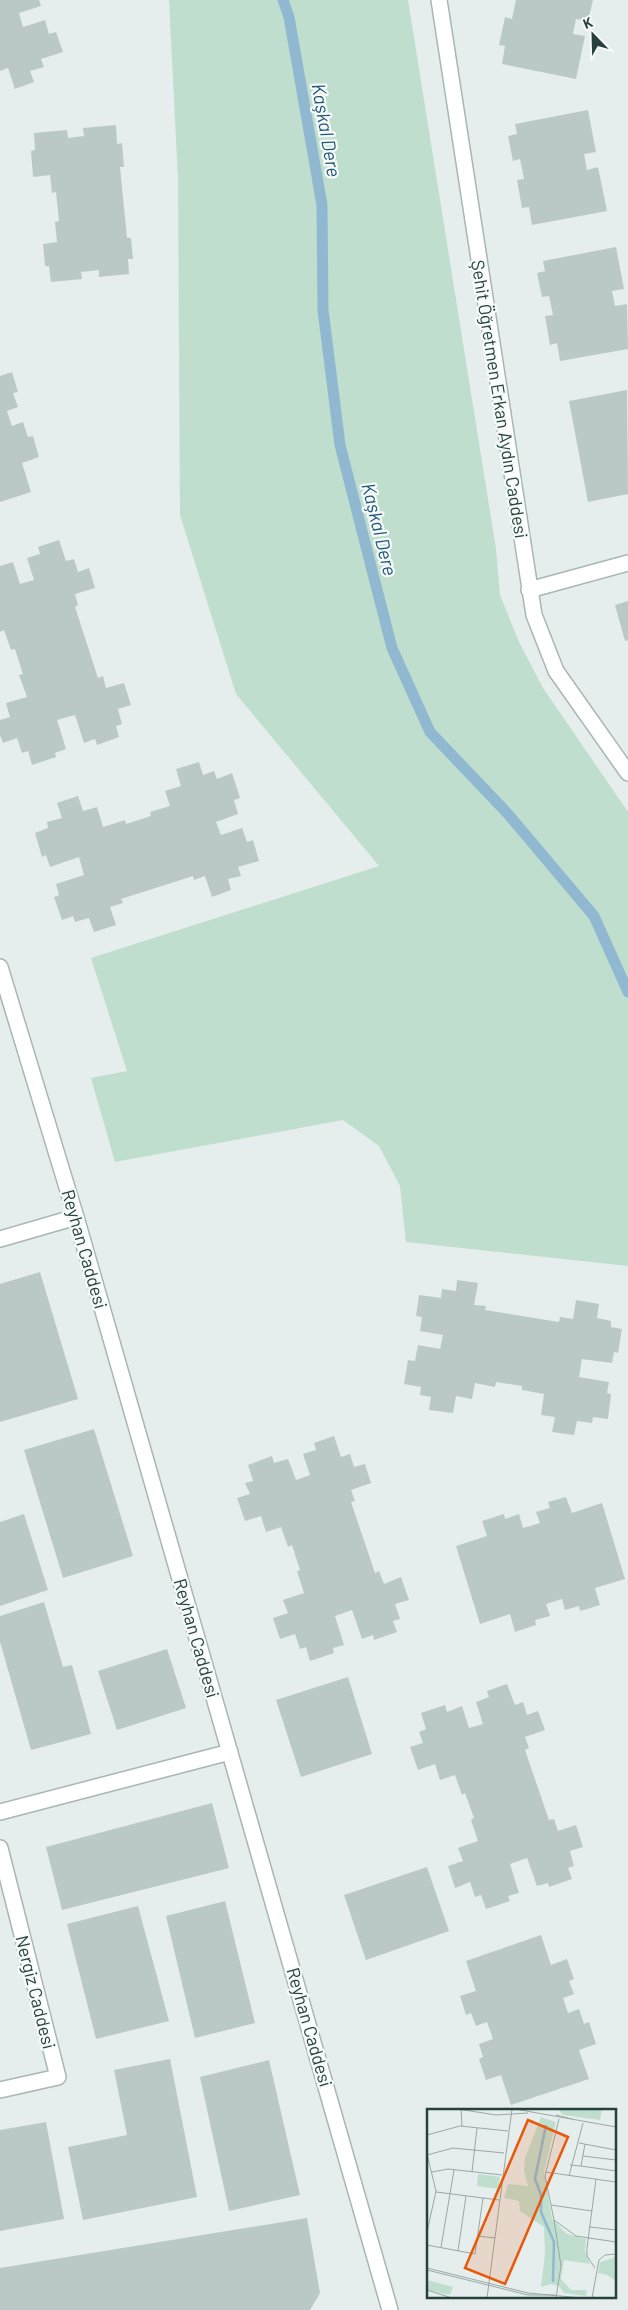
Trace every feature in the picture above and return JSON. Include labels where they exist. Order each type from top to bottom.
[{"type":"street","name":"Şehit Öğretmen Erkan Aydın Caddesi","points":[[439,0],[529,590],[542,641],[556,671],[628,773]]},
{"type":"street","points":[[529,590],[628,564]]},
{"type":"street","name":"Reyhan Caddesi","points":[[0,967],[76,1217],[390,2310]]},
{"type":"street","points":[[0,1239],[76,1217]]},
{"type":"street","points":[[0,1812],[230,1752]]},
{"type":"street","name":"Nergiz Caddesi","points":[[0,1848],[58,2077],[0,2090]]},
{"type":"green space","points":[[169,0],[408,0],[496,549],[500,595],[519,642],[543,688],[628,812],[628,1266],[406,1242],[400,1186],[379,1146],[343,1120],[115,1162],[91,1078],[127,1071],[91,958],[379,866],[236,694],[180,515],[178,179]]},
{"type":"building","points":[[0,0],[39,0],[41,6],[19,13],[23,27],[45,20],[49,34],[56,32],[63,52],[41,59],[44,67],[30,71],[34,82],[15,89],[8,68],[0,71]]},
{"type":"building","points":[[516,0],[593,0],[588,21],[576,19],[573,34],[585,36],[576,79],[502,64],[505,46],[499,45],[505,17],[512,19]]},
{"type":"building","points":[[588,110],[596,152],[584,154],[587,170],[598,167],[607,211],[532,225],[529,207],[522,208],[517,180],[524,179],[520,159],[513,161],[508,136],[517,134],[515,124]]},
{"type":"building","points":[[116,125],[117,144],[122,143],[124,167],[120,167],[127,238],[131,238],[133,259],[128,259],[129,274],[99,277],[99,270],[81,272],[82,279],[51,282],[49,266],[45,266],[43,244],[57,242],[55,222],[59,221],[56,192],[52,193],[50,175],[33,177],[31,151],[35,150],[34,133],[67,130],[68,138],[84,136],[83,128]]},
{"type":"building","points":[[616,247],[624,289],[612,291],[615,306],[627,304],[628,349],[560,361],[557,343],[550,345],[545,316],[553,315],[549,296],[542,297],[537,273],[545,271],[543,261]]},
{"type":"building","points":[[12,372],[18,392],[13,393],[18,407],[7,411],[12,426],[23,422],[28,437],[33,436],[39,457],[22,463],[31,492],[0,502],[0,376]]},
{"type":"building","points":[[627,390],[628,494],[588,502],[569,401]]},
{"type":"building","points":[[59,540],[66,561],[74,559],[78,572],[89,568],[95,588],[75,594],[78,605],[75,607],[98,678],[103,676],[106,688],[124,683],[131,705],[118,709],[122,724],[116,726],[119,737],[97,745],[95,739],[84,743],[75,715],[57,720],[66,749],[55,753],[56,757],[32,765],[28,751],[22,753],[17,738],[3,743],[0,735],[0,720],[10,717],[6,703],[27,697],[19,675],[23,674],[15,649],[11,650],[4,630],[0,632],[0,566],[13,562],[20,584],[34,580],[27,558],[40,554],[38,547]]},
{"type":"building","points":[[628,601],[628,640],[625,641],[615,605]]},
{"type":"building","points":[[199,762],[203,775],[214,771],[217,779],[232,773],[240,798],[234,800],[238,814],[216,822],[221,835],[242,828],[247,842],[253,840],[259,861],[238,867],[241,876],[228,879],[231,890],[212,897],[205,876],[194,880],[193,876],[121,899],[123,903],[110,907],[116,925],[94,932],[89,918],[75,922],[73,916],[62,920],[54,897],[59,895],[56,884],[84,875],[79,857],[50,867],[46,855],[42,857],[35,833],[48,828],[47,822],[62,818],[57,803],[78,796],[83,811],[97,807],[103,827],[125,820],[126,824],[151,816],[150,812],[170,806],[165,791],[181,786],[176,769]]},
{"type":"building","points":[[40,1272],[78,1399],[0,1422],[0,1284]]},
{"type":"building","points":[[457,1280],[478,1283],[474,1305],[486,1306],[485,1310],[559,1322],[560,1317],[573,1319],[576,1300],[599,1304],[597,1318],[611,1321],[611,1327],[622,1329],[618,1353],[614,1352],[612,1363],[582,1359],[579,1377],[609,1382],[607,1393],[611,1394],[608,1419],[593,1417],[592,1423],[577,1421],[574,1435],[552,1432],[555,1417],[541,1415],[544,1394],[522,1390],[522,1386],[496,1382],[495,1387],[475,1383],[472,1399],[456,1396],[453,1413],[429,1410],[431,1397],[420,1395],[421,1387],[404,1384],[408,1360],[415,1361],[418,1345],[440,1349],[443,1335],[420,1331],[422,1317],[416,1316],[419,1295],[441,1298],[442,1289],[456,1291]]},
{"type":"building","points":[[94,1429],[133,1556],[63,1578],[24,1450]]},
{"type":"building","points":[[334,1436],[341,1457],[350,1454],[354,1467],[365,1464],[371,1483],[351,1490],[355,1501],[351,1502],[375,1573],[379,1571],[384,1584],[401,1577],[409,1600],[395,1604],[400,1619],[393,1621],[397,1632],[374,1640],[373,1635],[362,1639],[352,1610],[335,1616],[344,1645],[333,1648],[334,1653],[310,1661],[306,1647],[300,1649],[295,1634],[280,1639],[273,1618],[288,1613],[283,1600],[304,1593],[297,1571],[300,1570],[292,1545],[288,1547],[281,1527],[266,1532],[261,1516],[245,1521],[237,1498],[250,1494],[245,1483],[253,1481],[248,1465],[272,1456],[274,1463],[288,1459],[296,1480],[310,1475],[303,1454],[316,1450],[314,1443]]},
{"type":"building","points":[[566,1497],[572,1513],[602,1503],[625,1579],[595,1588],[600,1605],[580,1611],[579,1606],[565,1610],[562,1599],[546,1604],[550,1616],[535,1620],[536,1625],[515,1632],[510,1614],[480,1624],[456,1546],[487,1536],[482,1521],[504,1514],[505,1519],[519,1514],[523,1528],[540,1523],[536,1512],[550,1508],[548,1502]]},
{"type":"building","points":[[24,1514],[48,1590],[0,1606],[0,1522]]},
{"type":"building","points":[[44,1602],[63,1667],[72,1665],[91,1734],[31,1750],[0,1642],[0,1616]]},
{"type":"building","points":[[167,1649],[186,1708],[117,1730],[98,1671]]},
{"type":"building","points":[[348,1677],[372,1754],[301,1777],[276,1700]]},
{"type":"building","points":[[507,1684],[515,1705],[523,1702],[527,1715],[538,1711],[545,1730],[525,1737],[529,1748],[525,1750],[549,1820],[554,1819],[558,1831],[576,1825],[583,1847],[570,1851],[574,1866],[568,1868],[572,1879],[549,1887],[548,1883],[537,1886],[527,1858],[510,1864],[519,1893],[508,1896],[510,1901],[486,1909],[481,1895],[475,1897],[470,1882],[455,1888],[448,1866],[463,1861],[458,1848],[478,1841],[471,1820],[474,1818],[465,1793],[462,1795],[455,1775],[440,1780],[435,1764],[418,1770],[410,1747],[423,1743],[419,1732],[426,1729],[421,1713],[445,1705],[447,1712],[462,1706],[469,1728],[483,1724],[476,1702],[489,1697],[487,1691]]},
{"type":"building","points":[[212,1803],[229,1868],[62,1910],[46,1847]]},
{"type":"building","points":[[427,1867],[449,1931],[366,1960],[344,1895]]},
{"type":"building","points":[[225,1901],[255,2023],[195,2038],[166,1916]]},
{"type":"building","points":[[138,1906],[169,2021],[96,2039],[67,1924]]},
{"type":"building","points":[[541,1935],[551,1965],[567,1959],[574,1979],[569,1981],[574,1994],[563,1998],[568,2013],[579,2009],[584,2024],[589,2022],[596,2044],[579,2050],[589,2079],[511,2105],[501,2075],[486,2080],[479,2059],[483,2057],[479,2044],[493,2039],[487,2022],[476,2026],[471,2013],[466,2015],[460,1996],[476,1991],[466,1961]]},
{"type":"building","points":[[170,2059],[197,2197],[83,2220],[68,2147],[127,2135],[114,2070]]},
{"type":"building","points":[[269,2060],[300,2195],[229,2211],[200,2077]]},
{"type":"building","points":[[46,2122],[64,2219],[0,2231],[0,2130]]},
{"type":"building","points":[[307,2218],[320,2293],[310,2310],[0,2310],[0,2268]]},
{"type":"waterway","name":"Kaşkal Dere","points":[[283,0],[289,17],[322,205],[323,310],[340,445],[392,648],[430,732],[508,814],[594,916],[628,992]]}]
